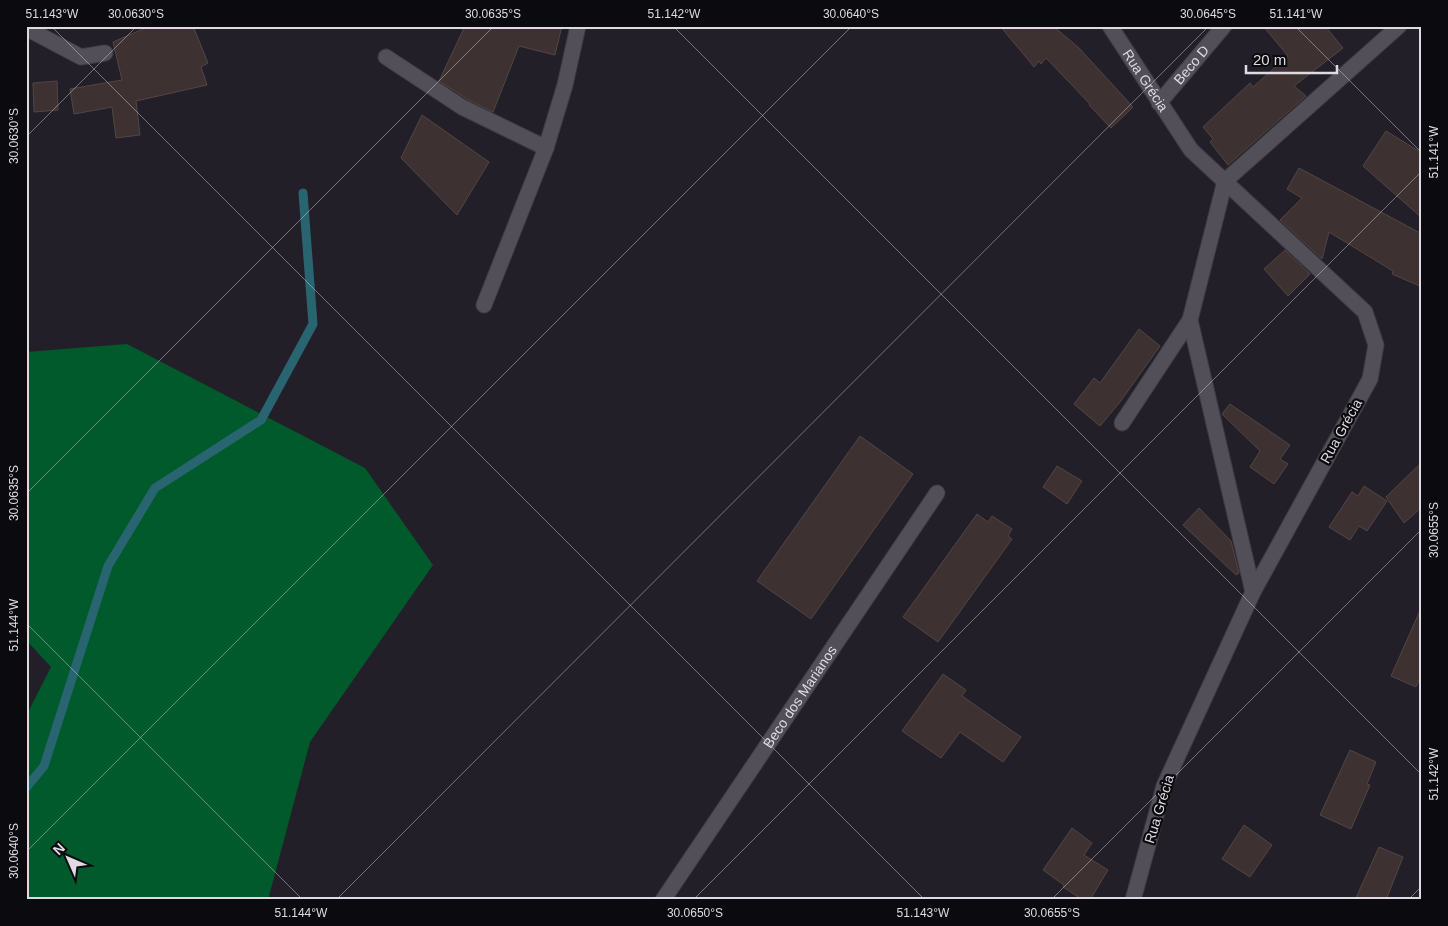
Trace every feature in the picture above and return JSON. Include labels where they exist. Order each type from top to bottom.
[{"type":"street","points":[[484,305],[546,148],[565,85],[578,26]]},
{"type":"street","name":"Rua Grécia","points":[[1110,26],[1191,150],[1366,312],[1376,345],[1370,379],[1253,592],[1164,786],[1133,900]]},
{"type":"street","name":"Beco D","points":[[1159,103],[1224,26]]},
{"type":"street","points":[[1122,423],[1190,320],[1225,182],[1399,26]]},
{"type":"street","points":[[26,28],[81,56],[106,53]]},
{"type":"street","points":[[386,57],[462,107],[546,148]]},
{"type":"street","points":[[1190,320],[1253,592]]},
{"type":"street","name":"Beco dos Marianos","points":[[663,900],[937,493]]},
{"type":"green space","points":[[127,344],[365,468],[433,565],[310,742],[268,900],[26,900],[26,716],[51,667],[26,640],[26,352]]},
{"type":"building","points":[[150,26],[193,26],[208,63],[201,67],[207,85],[136,101],[140,135],[116,138],[112,107],[74,114],[70,89],[122,80],[113,42]]},
{"type":"building","points":[[465,26],[562,26],[555,55],[519,46],[493,112],[467,99],[439,81]]},
{"type":"building","points":[[1000,26],[1053,26],[1079,48],[1133,107],[1111,128],[1046,58],[1041,64],[1039,61],[1034,67]]},
{"type":"building","points":[[1263,26],[1325,26],[1343,48],[1294,86],[1306,96],[1228,165],[1210,142],[1213,139],[1203,127],[1250,83],[1253,87],[1288,56]]},
{"type":"building","points":[[57,81],[58,110],[34,112],[33,83]]},
{"type":"building","points":[[422,115],[489,162],[457,215],[401,158]]},
{"type":"building","points":[[1386,131],[1422,153],[1422,218],[1363,166]]},
{"type":"building","points":[[1299,168],[1422,234],[1422,287],[1392,274],[1393,271],[1329,232],[1322,259],[1280,220],[1302,198],[1287,189]]},
{"type":"building","points":[[1285,250],[1310,274],[1288,296],[1264,269]]},
{"type":"building","points":[[1139,329],[1160,346],[1120,402],[1100,426],[1074,404],[1094,378],[1100,383]]},
{"type":"building","points":[[1230,404],[1290,445],[1280,459],[1288,464],[1274,484],[1250,467],[1260,451],[1222,414]]},
{"type":"building","points":[[860,436],[913,474],[811,619],[757,581]]},
{"type":"building","points":[[1422,462],[1422,507],[1404,523],[1386,497]]},
{"type":"building","points":[[1057,466],[1082,481],[1067,504],[1043,487]]},
{"type":"building","points":[[1364,486],[1387,501],[1367,531],[1359,526],[1350,540],[1329,527],[1352,492],[1358,496]]},
{"type":"building","points":[[1199,508],[1231,541],[1239,573],[1236,575],[1183,525]]},
{"type":"building","points":[[977,514],[988,522],[992,516],[1012,529],[1008,536],[1012,539],[938,642],[903,617]]},
{"type":"building","points":[[1422,606],[1422,673],[1416,687],[1391,676]]},
{"type":"building","points":[[943,674],[966,690],[962,696],[1021,737],[1003,762],[960,732],[941,758],[902,731]]},
{"type":"building","points":[[1350,750],[1376,762],[1367,784],[1370,785],[1351,829],[1320,815]]},
{"type":"building","points":[[1244,825],[1272,845],[1250,877],[1222,859]]},
{"type":"building","points":[[1072,828],[1092,843],[1084,855],[1108,870],[1090,900],[1083,900],[1063,887],[1064,885],[1043,870]]},
{"type":"building","points":[[1379,847],[1403,857],[1386,900],[1355,900]]},
{"type":"waterway","points":[[26,788],[44,766],[108,566],[155,488],[261,420],[313,324],[303,193]]}]
